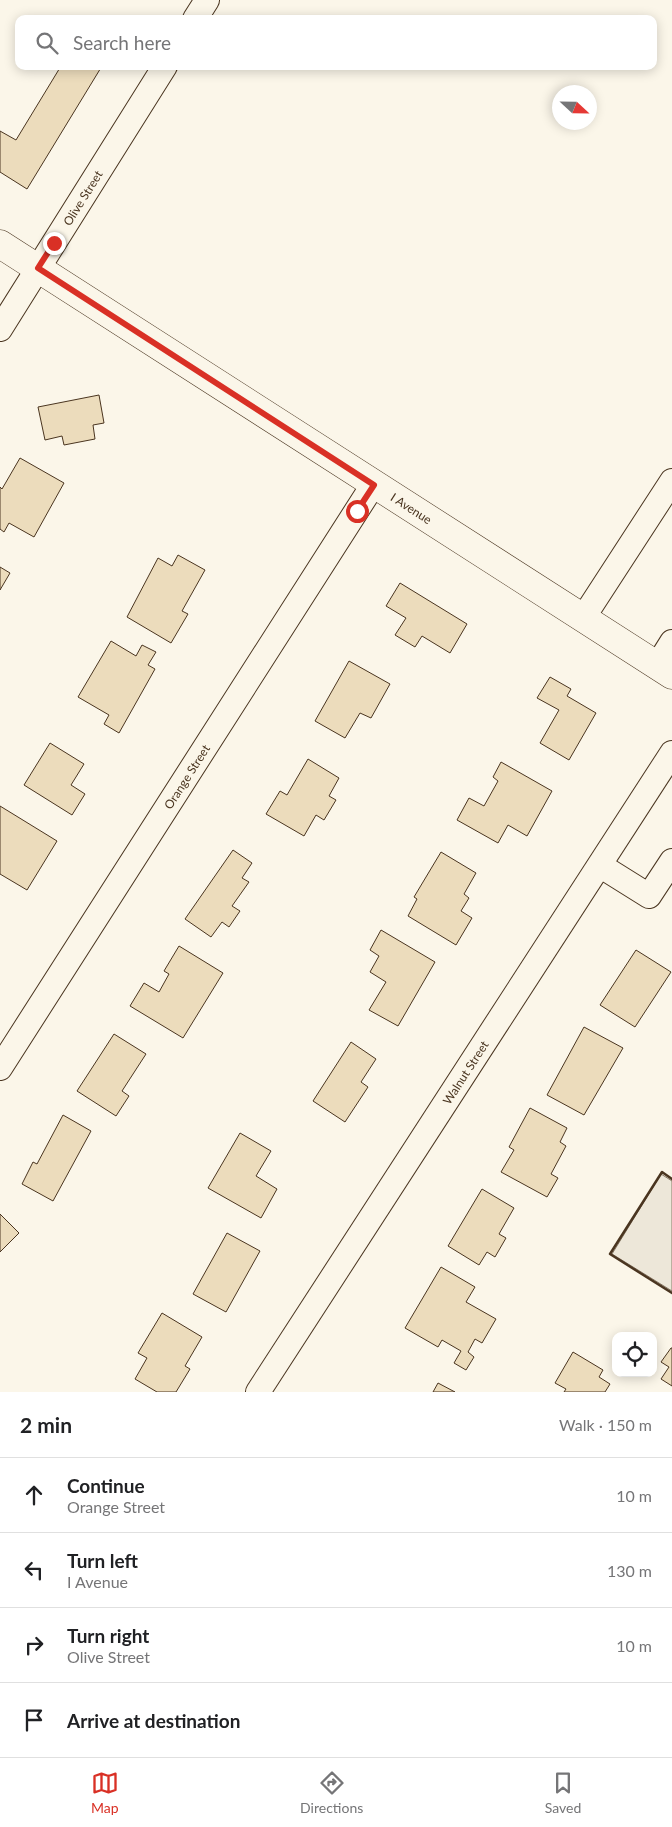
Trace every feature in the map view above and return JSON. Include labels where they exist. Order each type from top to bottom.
[{"type":"main road","name":"I Avenue","points":[[0,244],[665,670]]},
{"type":"street","points":[[198,15],[207,0]]},
{"type":"street","name":"Olive Street","points":[[0,329],[162,70]]},
{"type":"street","points":[[583,618],[672,481]]},
{"type":"street","name":"Orange Street","points":[[0,1068],[374,485]]},
{"type":"street","points":[[665,670],[672,642]]},
{"type":"street","name":"Walnut Street","points":[[258,1392],[601,866],[672,753]]},
{"type":"street","points":[[601,866],[649,896],[663,894],[672,861]]},
{"type":"shaded area","points":[[661,1174],[672,1181],[672,1291],[612,1254]]},
{"type":"building","points":[[59,70],[100,70],[27,189],[0,172],[0,131],[16,140]]},
{"type":"building","points":[[99,395],[104,423],[93,425],[95,439],[64,445],[62,436],[45,440],[38,407]]},
{"type":"building","points":[[20,458],[64,483],[34,537],[9,523],[4,532],[0,529],[0,487],[2,489]]},
{"type":"building","points":[[178,555],[205,570],[182,611],[188,614],[171,643],[127,617],[158,558],[172,566]]},
{"type":"building","points":[[0,567],[10,573],[0,590]]},
{"type":"building","points":[[400,583],[467,624],[450,653],[422,636],[415,647],[395,635],[406,618],[386,606]]},
{"type":"building","points":[[111,641],[136,656],[142,645],[156,652],[148,665],[155,669],[119,733],[104,724],[109,715],[78,697]]},
{"type":"building","points":[[349,661],[390,684],[371,718],[360,713],[345,738],[315,721]]},
{"type":"building","points":[[550,677],[571,689],[567,696],[596,713],[569,760],[540,743],[559,710],[537,698]]},
{"type":"building","points":[[50,743],[84,764],[71,785],[85,794],[72,815],[24,785]]},
{"type":"building","points":[[308,759],[339,778],[329,796],[336,800],[324,820],[316,815],[304,836],[266,814],[280,791],[287,795]]},
{"type":"building","points":[[501,762],[552,791],[527,836],[508,825],[498,843],[457,820],[469,798],[484,806],[498,781],[493,777]]},
{"type":"building","points":[[0,806],[57,841],[27,890],[0,874]]},
{"type":"building","points":[[233,850],[252,863],[242,878],[249,882],[232,906],[240,911],[229,927],[222,922],[211,937],[185,919]]},
{"type":"building","points":[[441,852],[476,873],[464,894],[469,898],[461,911],[472,918],[456,945],[408,916],[417,899],[414,897]]},
{"type":"building","points":[[381,930],[435,962],[398,1026],[369,1010],[386,982],[370,972],[379,956],[370,950]]},
{"type":"building","points":[[179,946],[223,973],[183,1038],[130,1006],[144,983],[159,992],[169,974],[164,971]]},
{"type":"building","points":[[636,950],[671,972],[635,1027],[600,1005]]},
{"type":"building","points":[[584,1027],[623,1048],[584,1115],[547,1095]]},
{"type":"building","points":[[114,1034],[146,1054],[122,1091],[129,1096],[116,1116],[77,1091]]},
{"type":"building","points":[[351,1042],[376,1059],[361,1082],[368,1087],[345,1122],[313,1101]]},
{"type":"building","points":[[530,1108],[567,1128],[560,1142],[566,1146],[551,1174],[558,1178],[547,1197],[501,1172],[514,1150],[509,1147]]},
{"type":"building","points":[[63,1115],[91,1131],[53,1201],[22,1184],[33,1162],[37,1164]]},
{"type":"building","points":[[240,1133],[271,1151],[256,1176],[277,1189],[261,1218],[208,1188]]},
{"type":"building","points":[[482,1189],[514,1208],[499,1234],[506,1238],[495,1257],[487,1252],[479,1265],[448,1246]]},
{"type":"building","points":[[0,1214],[19,1233],[0,1252]]},
{"type":"building","points":[[227,1233],[260,1251],[226,1312],[193,1294]]},
{"type":"building","points":[[441,1267],[475,1287],[466,1302],[496,1319],[482,1343],[475,1339],[468,1352],[474,1357],[466,1370],[454,1363],[461,1351],[442,1340],[438,1347],[405,1328]]},
{"type":"building","points":[[162,1313],[202,1337],[185,1366],[190,1369],[176,1392],[157,1392],[135,1379],[147,1358],[138,1353]]},
{"type":"building","points":[[671,1348],[672,1386],[661,1379],[669,1367],[661,1362]]},
{"type":"building","points":[[573,1352],[603,1370],[599,1377],[610,1384],[605,1392],[564,1392],[566,1389],[555,1383]]},
{"type":"building","points":[[438,1383],[455,1392],[433,1392]]},
{"type":"wall","points":[[672,1179],[662,1172],[610,1254],[672,1293]]},
{"type":"route","points":[[54,243],[38,268],[374,485],[357,511]]}]
